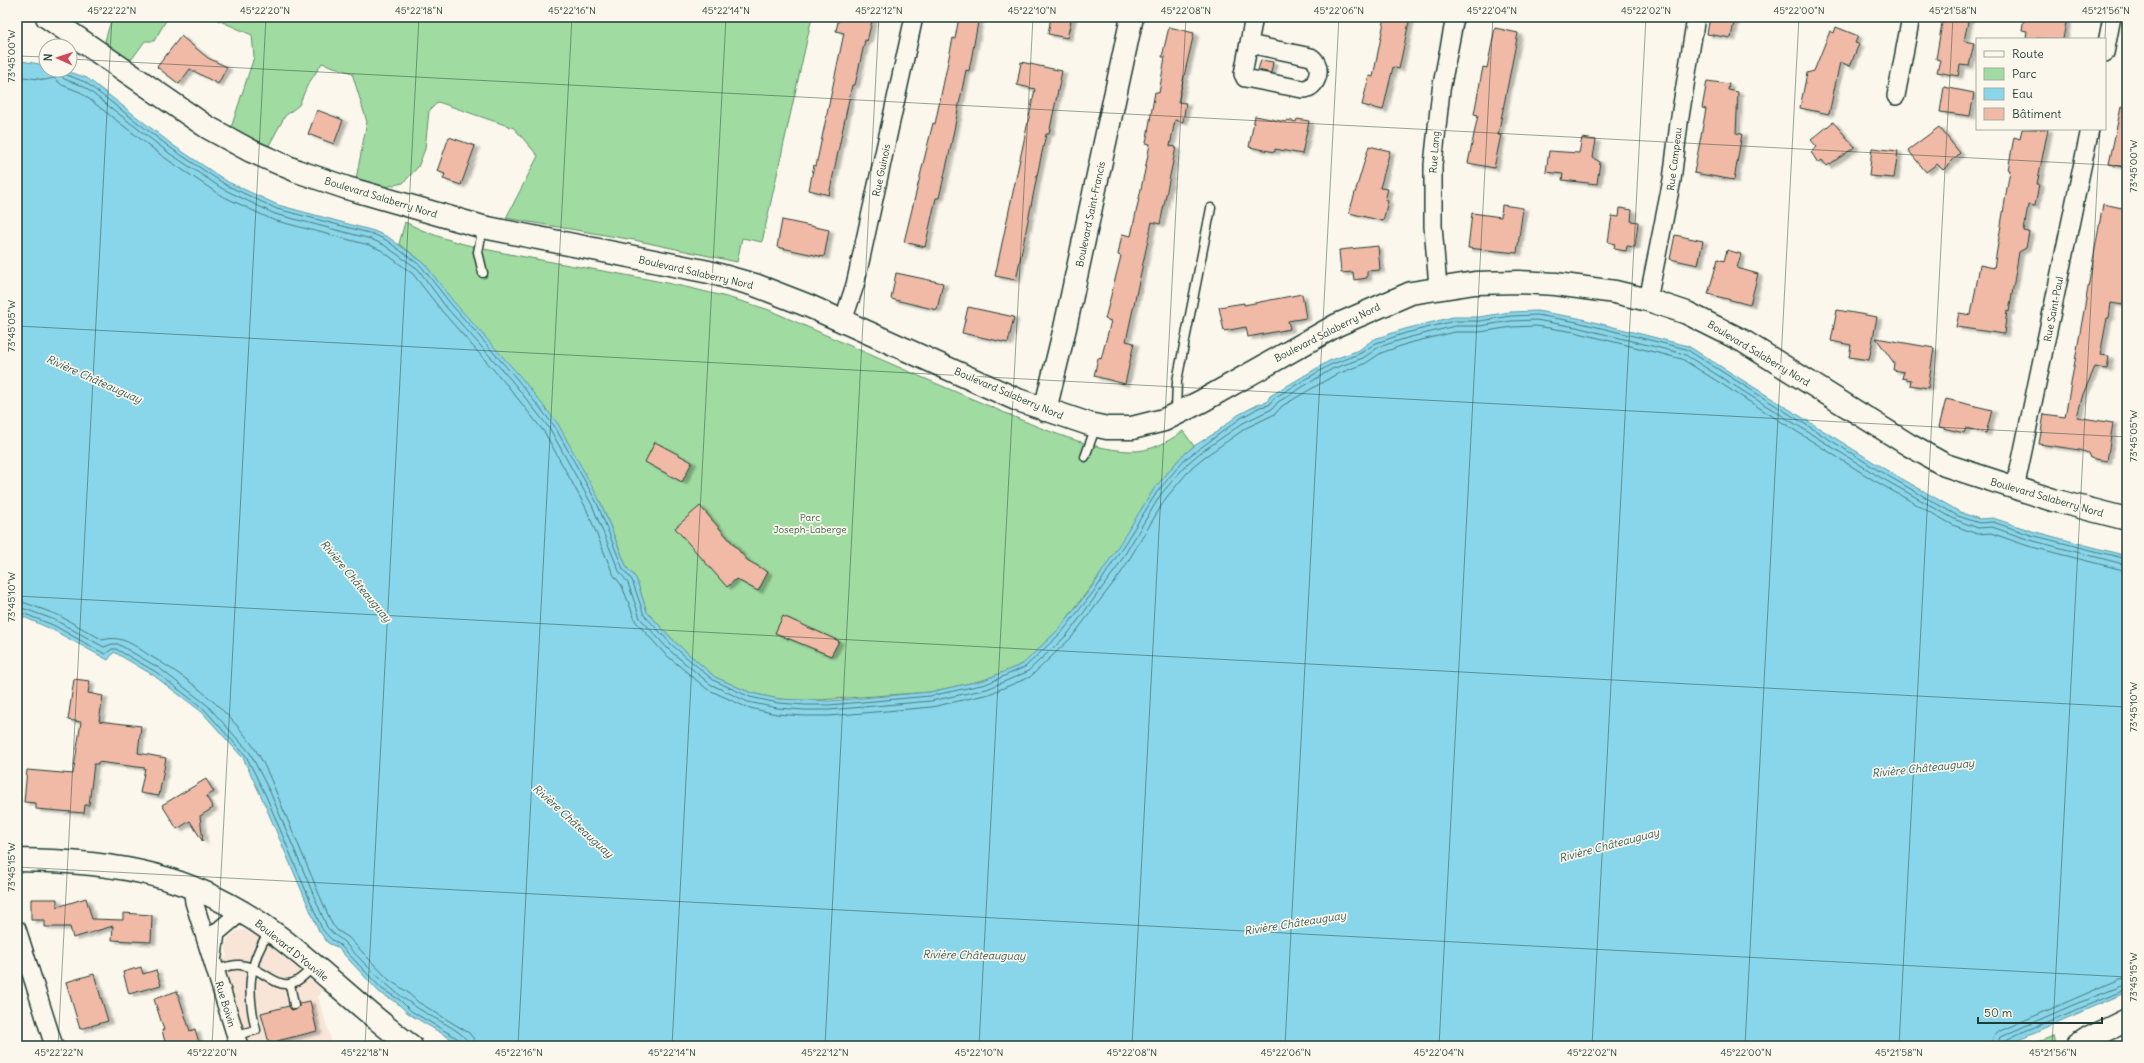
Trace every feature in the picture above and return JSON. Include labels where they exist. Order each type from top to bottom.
[{"type":"street","name":"Boulevard Salaberry Nord","points":[[47,17],[179,109],[251,152],[297,171],[347,188],[483,226],[736,279],[778,293],[1018,400],[1096,426],[1119,428],[1144,426],[1176,414],[1202,401],[1310,339],[1359,314],[1398,297],[1438,288],[1499,282],[1536,283],[1598,289],[1648,300],[1693,315],[1743,341],[1889,434],[1945,465],[2015,489],[2090,511],[2127,518]]},
{"type":"street","name":"Rue Guinois","points":[[843,321],[857,278],[914,17]]},
{"type":"street","name":"Boulevard Saint-Francis","points":[[1045,410],[1056,372],[1132,17]]},
{"type":"street","points":[[1249,44],[1254,17]]},
{"type":"street","name":"Rue Lang","points":[[1438,288],[1433,226],[1433,165],[1441,90],[1455,17]]},
{"type":"street","name":"Rue Campeau","points":[[1648,300],[1672,180],[1679,123],[1696,17]]},
{"type":"street","points":[[1896,96],[1911,17]]},
{"type":"street","points":[[2106,48],[2112,17]]},
{"type":"street","name":"Rue Saint-Paul","points":[[2015,489],[2027,439],[2090,130]]},
{"type":"street","name":"Boulevard D'Youville","points":[[17,860],[102,864],[149,872],[192,886],[242,911],[271,931],[367,1012],[411,1046]]},
{"type":"street","name":"Rue Boivin","points":[[192,886],[192,894],[237,1041]]},
{"type":"street","name":"Rue Boivin","points":[[214,966],[213,945],[216,933],[242,911]]},
{"type":"street","points":[[17,929],[54,1046]]},
{"type":"street","points":[[2078,1046],[2096,1035],[2127,1020]]},
{"type":"lane","points":[[1176,414],[1177,381],[1211,208]]},
{"type":"lane","points":[[482,273],[478,252],[483,226]]},
{"type":"lane","points":[[1085,457],[1096,426]]},
{"type":"lane","points":[[237,1041],[256,1030],[250,999],[253,970],[258,951],[271,931]]},
{"type":"lane","points":[[214,966],[241,965],[274,981],[290,984],[300,980],[314,966]]},
{"type":"lane","points":[[290,984],[294,1005]]},
{"type":"shaded area","points":[[245,930],[258,936],[323,990],[318,997],[333,1046],[247,1046],[222,958],[227,957],[225,944],[230,936],[237,931]]},
{"type":"green space","points":[[112,17],[168,17],[154,41],[145,41],[132,59],[124,59],[105,41]]},
{"type":"green space","points":[[211,17],[812,17],[762,242],[742,238],[737,262],[634,240],[506,218],[538,156],[514,128],[438,102],[429,111],[425,149],[418,167],[403,183],[385,187],[356,179],[367,122],[352,73],[322,63],[307,86],[299,105],[285,116],[267,149],[230,131],[254,57],[252,35]]},
{"type":"green space","name":"Parc Joseph-Laberge","points":[[405,222],[437,236],[471,246],[685,287],[741,301],[769,310],[1022,420],[1077,441],[1113,449],[1137,451],[1158,446],[1183,431],[1194,446],[1181,457],[1154,489],[1108,564],[1059,629],[1023,664],[984,680],[930,692],[805,701],[779,699],[751,693],[715,677],[675,642],[647,612],[636,578],[627,568],[600,501],[424,263],[399,244]]},
{"type":"green space","points":[[2053,1036],[2055,1046],[2027,1046]]},
{"type":"water","name":"Rivière Châteauguay","points":[[17,58],[21,61],[38,64],[38,78],[78,78],[78,75],[87,78],[174,146],[228,182],[278,205],[374,231],[388,237],[424,263],[453,301],[519,375],[558,424],[600,501],[627,568],[636,578],[647,612],[675,642],[715,677],[751,693],[779,699],[829,701],[930,692],[984,680],[1023,664],[1059,629],[1095,583],[1154,489],[1181,457],[1238,415],[1259,404],[1267,402],[1270,396],[1329,361],[1359,350],[1374,339],[1405,329],[1453,317],[1479,317],[1510,312],[1537,311],[1578,318],[1688,346],[1883,468],[1960,512],[1979,519],[1993,518],[2032,531],[2127,556],[2127,992],[2003,1046],[463,1046],[409,1014],[397,1003],[379,992],[337,947],[328,943],[319,931],[262,798],[243,758],[202,712],[153,675],[114,652],[108,660],[51,629],[17,614]]},
{"type":"building","points":[[839,17],[873,17],[867,41],[865,40],[855,85],[852,85],[829,195],[809,190],[814,165],[816,166],[844,33],[836,31]]},
{"type":"building","points":[[959,17],[979,17],[969,71],[966,70],[949,155],[939,198],[936,198],[925,247],[904,242],[933,123],[935,124],[953,38],[955,39]]},
{"type":"building","points":[[1051,17],[1072,17],[1067,38],[1048,34]]},
{"type":"building","points":[[1385,17],[1410,17],[1399,69],[1393,67],[1383,110],[1362,105],[1369,76],[1373,77]]},
{"type":"building","points":[[1710,17],[1735,17],[1731,38],[1707,34]]},
{"type":"building","points":[[1943,17],[1969,17],[1964,41],[1974,43],[1969,66],[1960,65],[1958,76],[1937,72],[1940,60],[1936,59]]},
{"type":"building","points":[[2024,17],[2067,17],[2063,38],[2026,38],[2027,31],[2022,30]]},
{"type":"building","points":[[1169,27],[1194,33],[1178,102],[1186,103],[1183,122],[1175,120],[1170,146],[1176,147],[1160,224],[1152,222],[1126,341],[1134,343],[1125,384],[1094,376],[1098,358],[1101,359],[1111,321],[1105,319],[1121,256],[1118,255],[1122,234],[1131,236],[1150,144],[1146,143],[1155,92],[1159,93],[1165,57],[1162,57]]},
{"type":"building","points":[[1836,27],[1858,36],[1855,43],[1859,44],[1850,66],[1840,62],[1829,114],[1800,108],[1807,73],[1814,71],[1830,31],[1834,33]]},
{"type":"building","points":[[1495,28],[1518,33],[1498,135],[1501,135],[1494,168],[1468,163],[1478,115],[1474,114],[1483,67],[1487,68]]},
{"type":"building","points":[[181,36],[208,58],[227,67],[218,84],[190,69],[179,84],[157,67]]},
{"type":"building","points":[[1261,60],[1273,62],[1271,73],[1258,70]]},
{"type":"building","points":[[1021,62],[1062,71],[1049,134],[1046,134],[1016,280],[995,276],[1035,89],[1017,85]]},
{"type":"building","points":[[1707,81],[1729,84],[1728,90],[1738,92],[1736,133],[1742,134],[1734,180],[1694,173],[1706,109],[1702,108]]},
{"type":"building","points":[[1944,87],[1974,93],[1970,116],[1940,112]]},
{"type":"building","points":[[2121,107],[2127,108],[2127,168],[2109,164]]},
{"type":"building","points":[[317,110],[343,120],[334,144],[308,134]]},
{"type":"building","points":[[1255,116],[1286,122],[1287,120],[1296,122],[1297,119],[1309,121],[1302,154],[1275,149],[1275,152],[1249,147]]},
{"type":"building","points":[[1833,122],[1855,147],[1827,166],[1822,160],[1818,163],[1811,152],[1817,147],[1811,140]]},
{"type":"building","points":[[1939,127],[1960,153],[1943,170],[1937,164],[1926,172],[1908,150]]},
{"type":"building","points":[[2022,130],[2048,130],[2037,184],[2039,184],[2035,206],[2028,205],[2024,231],[2029,232],[2026,248],[2019,252],[2004,334],[1956,327],[1959,313],[1971,315],[1980,265],[1994,268],[2014,137],[2020,139]]},
{"type":"building","points":[[449,137],[475,146],[461,185],[443,179],[445,174],[437,171]]},
{"type":"building","points":[[1582,138],[1596,140],[1593,158],[1600,162],[1597,184],[1562,180],[1563,174],[1546,172],[1549,151],[1579,153]]},
{"type":"building","points":[[1369,146],[1390,151],[1380,188],[1388,189],[1385,200],[1388,201],[1383,221],[1349,213]]},
{"type":"building","points":[[1872,148],[1898,151],[1894,178],[1869,176]]},
{"type":"building","points":[[2103,204],[2127,209],[2127,281],[2123,305],[2111,303],[2109,318],[2107,318],[2100,355],[2109,356],[2107,369],[2095,367],[2083,394],[2077,417],[2113,423],[2107,461],[2090,458],[2088,453],[2080,450],[2039,444],[2044,414],[2065,417]]},
{"type":"building","points":[[1502,205],[1523,208],[1517,253],[1468,248],[1472,213],[1501,217]]},
{"type":"building","points":[[1620,208],[1632,210],[1631,221],[1638,222],[1635,247],[1627,246],[1626,251],[1614,249],[1615,244],[1608,242],[1612,216],[1619,217]]},
{"type":"building","points":[[782,220],[829,230],[824,257],[777,247]]},
{"type":"building","points":[[1675,235],[1703,241],[1698,265],[1670,259]]},
{"type":"building","points":[[1378,246],[1380,270],[1367,271],[1367,278],[1354,280],[1353,272],[1341,273],[1339,250]]},
{"type":"building","points":[[1727,250],[1741,254],[1737,268],[1758,274],[1750,305],[1708,294],[1718,259],[1724,261]]},
{"type":"building","points":[[896,273],[943,283],[937,310],[891,299]]},
{"type":"building","points":[[1302,294],[1306,318],[1288,321],[1290,329],[1248,337],[1246,327],[1224,331],[1219,307],[1244,303],[1244,305]]},
{"type":"building","points":[[968,307],[1014,317],[1008,343],[962,333]]},
{"type":"building","points":[[1837,310],[1877,317],[1869,360],[1849,357],[1851,345],[1831,341]]},
{"type":"building","points":[[1876,338],[1934,348],[1928,388],[1910,385],[1911,380],[1902,378],[1904,372],[1893,370],[1894,363]]},
{"type":"building","points":[[1946,399],[1992,410],[1986,433],[1966,428],[1964,433],[1939,427]]},
{"type":"building","points":[[655,442],[692,462],[682,482],[645,462]]},
{"type":"building","points":[[700,506],[747,560],[768,572],[758,591],[736,579],[727,587],[675,528]]},
{"type":"building","points":[[783,616],[839,641],[831,656],[775,633]]},
{"type":"building","points":[[74,679],[90,681],[88,693],[103,696],[99,721],[141,726],[138,753],[166,758],[159,796],[140,793],[145,768],[98,762],[98,764],[94,764],[89,805],[85,805],[84,813],[36,809],[36,803],[24,802],[27,770],[73,774],[81,722],[68,720]]},
{"type":"building","points":[[206,779],[214,792],[206,796],[213,808],[200,816],[203,842],[190,821],[177,829],[162,805]]},
{"type":"building","points":[[86,898],[92,919],[123,920],[123,913],[152,915],[151,942],[112,940],[113,926],[73,938],[70,927],[45,927],[45,920],[31,920],[31,899],[57,899],[57,907]]},
{"type":"building","points":[[141,967],[143,974],[156,970],[161,985],[129,994],[123,972]]},
{"type":"building","points":[[94,974],[108,1021],[80,1029],[66,982]]},
{"type":"building","points":[[177,991],[190,1031],[195,1029],[200,1046],[166,1046],[162,1030],[164,1030],[154,999]]},
{"type":"building","points":[[310,1001],[317,1031],[269,1043],[261,1013],[289,1006],[292,1010],[295,1010],[299,1007],[299,1003]]}]
